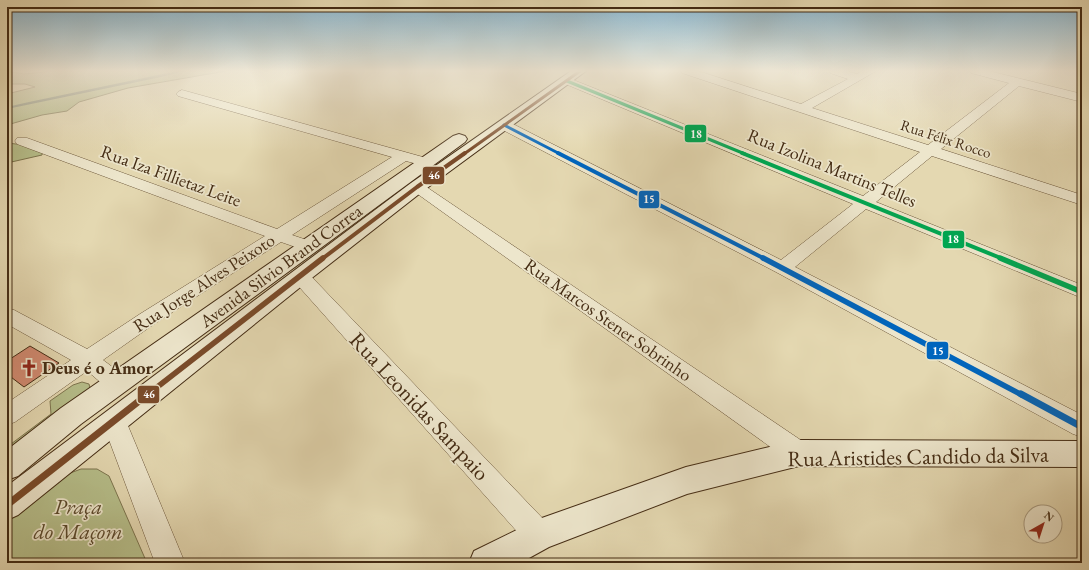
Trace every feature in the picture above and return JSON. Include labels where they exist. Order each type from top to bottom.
[{"type":"main road","name":"Avenida Silvio Brand Correa","points":[[7,466],[71,416],[118,384],[425,162],[479,125],[527,98]]},
{"type":"main road","name":"Avenida Silvio Brand Correa","points":[[7,505],[300,276],[417,187],[504,125],[538,98]]},
{"type":"main road","name":"Rua Aristides Candido da Silva","points":[[486,563],[539,535],[686,481],[799,453],[1082,454]]},
{"type":"street","points":[[195,98],[425,162]]},
{"type":"street","name":"Rua Izolina Martins Telles","points":[[623,98],[864,202],[1082,292]]},
{"type":"street","name":"Rua Félix Rocco","points":[[770,98],[1082,200]]},
{"type":"street","points":[[803,108],[822,98]]},
{"type":"street","points":[[782,268],[997,98]]},
{"type":"street","points":[[504,125],[782,268],[1082,427]]},
{"type":"street","name":"Rua Iza Fillietaz Leite","points":[[22,142],[307,246]]},
{"type":"street","name":"Rua Jorge Alves Peixoto","points":[[7,415],[147,319],[404,156]]},
{"type":"street","name":"Rua Marcos Stener Sobrinho","points":[[417,187],[799,453]]},
{"type":"street","name":"Rua Leonidas Sampaio","points":[[300,276],[539,535]]},
{"type":"street","points":[[7,315],[88,360],[118,384]]},
{"type":"street","points":[[114,421],[170,563]]},
{"type":"green space","points":[[7,98],[94,98],[79,102],[67,111],[42,115],[7,125]]},
{"type":"green space","points":[[7,143],[34,146],[43,151],[42,155],[7,163]]},
{"type":"green space","points":[[82,382],[89,384],[90,388],[7,451],[7,447],[51,414],[50,401],[73,385]]},
{"type":"green space","name":"Praça do Maçom","points":[[81,469],[97,469],[109,476],[147,563],[7,563],[7,520],[65,475]]},
{"type":"building","name":"Deus é o Amor","points":[[30,346],[59,363],[24,387],[7,374],[7,361]]},
{"type":"waterway","points":[[7,108],[53,98]]},
{"type":"transit line","name":"46","points":[[7,505],[300,276],[417,187],[543,98]]},
{"type":"transit line","name":"18","points":[[608,98],[1082,292]]},
{"type":"transit line","name":"15","points":[[504,125],[782,268],[1082,427]]},
{"type":"place","name":"Deus é o Amor","points":[[29,368]]}]
